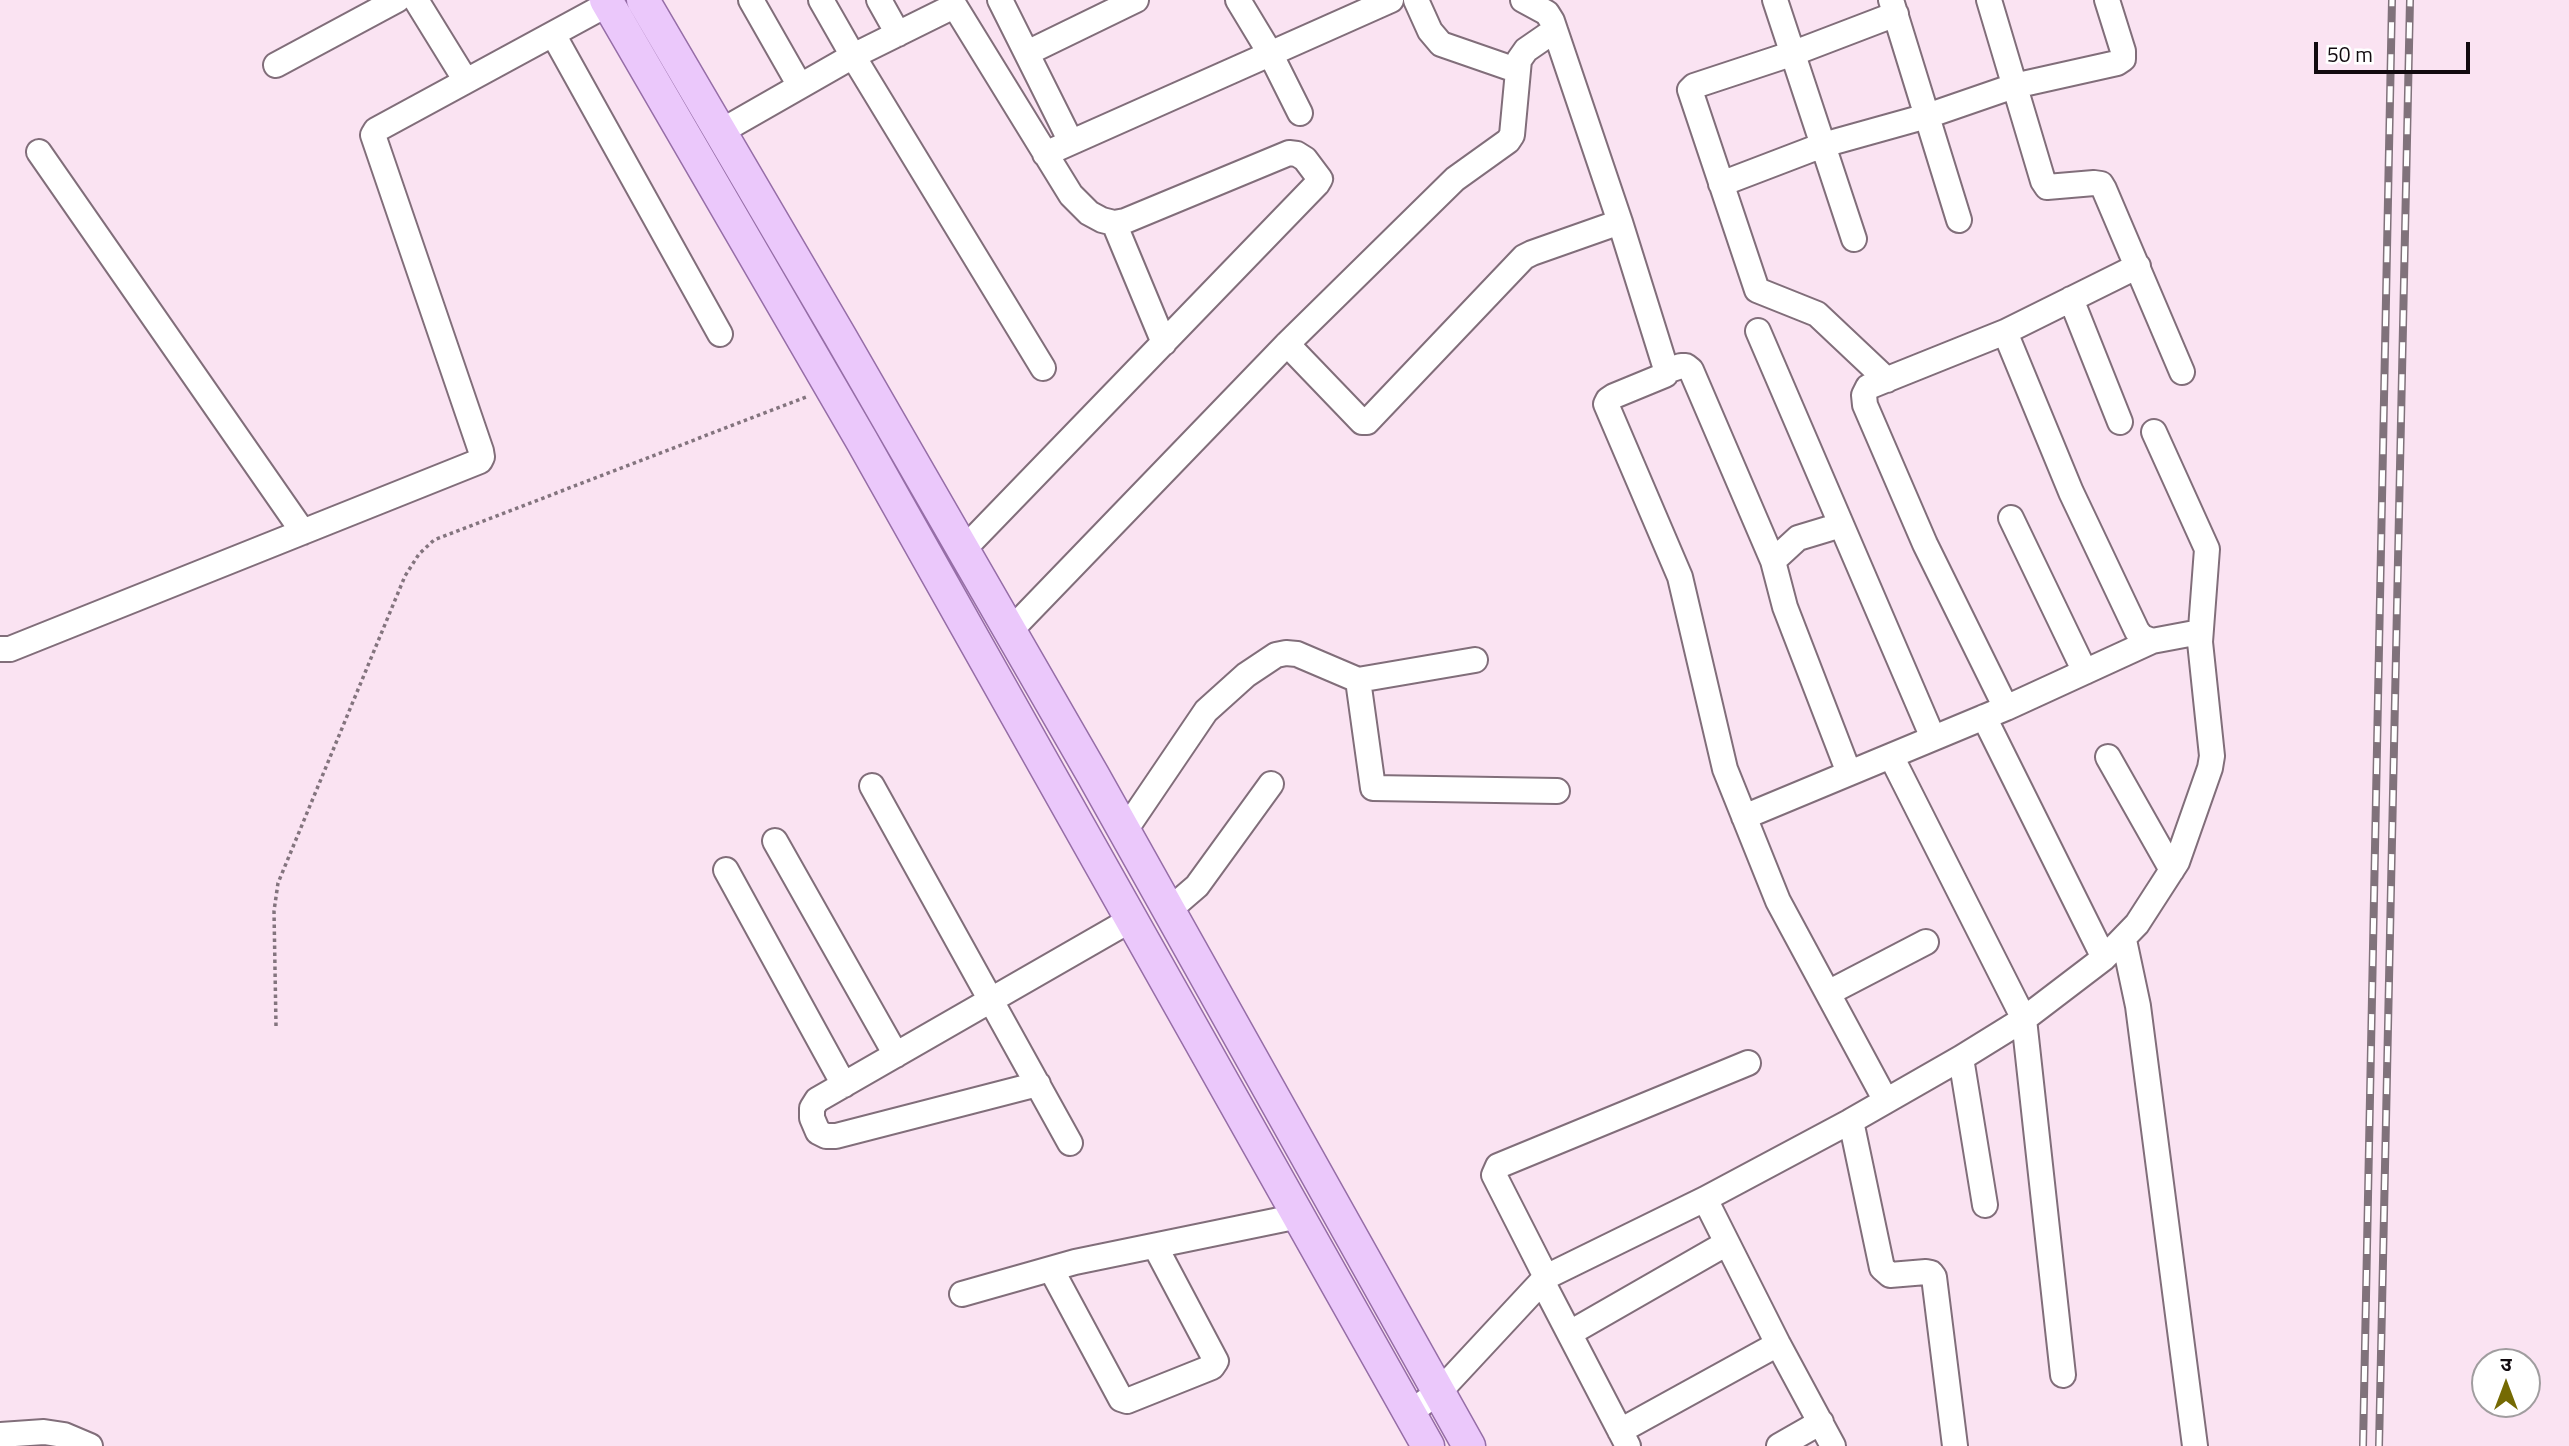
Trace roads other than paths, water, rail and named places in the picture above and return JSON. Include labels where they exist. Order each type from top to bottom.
[{"type":"main road","points":[[643,0],[1010,631],[1469,1446]]},
{"type":"main road","points":[[607,2],[831,387],[1428,1446]]},
{"type":"street","points":[[275,65],[397,0]]},
{"type":"street","points":[[416,0],[467,80]]},
{"type":"street","points":[[751,0],[800,86]]},
{"type":"street","points":[[821,0],[1044,368]]},
{"type":"street","points":[[879,0],[898,34]]},
{"type":"street","points":[[1000,0],[1071,142]]},
{"type":"street","points":[[1027,53],[1136,0]]},
{"type":"street","points":[[1238,0],[1270,53],[1300,113]]},
{"type":"street","points":[[1045,154],[1391,0]]},
{"type":"street","points":[[1416,0],[1430,31],[1441,44],[1516,69]]},
{"type":"street","points":[[1775,0],[1854,239]]},
{"type":"street","points":[[1989,0],[2043,181],[2048,187],[2101,184],[2182,372]]},
{"type":"street","points":[[1721,184],[1823,145],[1927,116],[2014,86],[2117,63],[2123,58],[2123,51],[2107,0]]},
{"type":"street","points":[[0,649],[10,649],[480,461],[482,457],[373,135],[376,130],[607,2]]},
{"type":"street","points":[[720,132],[953,3],[1071,195],[1088,213],[1114,223],[1125,221],[1289,153],[1305,159],[1318,173],[1320,179],[1317,184],[963,550]]},
{"type":"street","points":[[1533,3],[1547,13],[1555,30],[1620,222],[1666,371]]},
{"type":"street","points":[[1887,380],[1817,314],[1757,290],[1690,90],[1694,86],[1794,53],[1894,7],[1959,220]]},
{"type":"street","points":[[1010,631],[1287,344],[1455,179],[1508,141],[1512,135],[1516,69],[1519,60],[1526,50],[1555,30]]},
{"type":"street","points":[[553,34],[720,334]]},
{"type":"street","points":[[39,152],[303,532]]},
{"type":"street","points":[[1287,344],[1362,422],[1367,422],[1524,257],[1620,222]]},
{"type":"street","points":[[1114,223],[1164,343]]},
{"type":"street","points":[[2104,958],[1995,713],[1864,405],[1864,395],[1868,387],[2005,332],[2138,266]]},
{"type":"street","points":[[2071,299],[2120,422]]},
{"type":"street","points":[[1758,331],[1933,738]]},
{"type":"street","points":[[2005,332],[2076,505],[2137,631],[2142,638],[2152,641]]},
{"type":"street","points":[[1849,773],[1785,607],[1773,561],[1690,370],[1681,366],[1666,371],[1661,378],[1614,396],[1606,404],[1680,577],[1721,754],[1744,817],[1779,901],[1886,1101]]},
{"type":"street","points":[[1409,1413],[1439,1392],[1544,1279],[1705,1199],[1851,1121],[1961,1058],[2024,1019],[2104,958],[2137,924],[2172,870],[2181,851],[2212,756],[2200,632],[2207,549],[2154,432]]},
{"type":"street","points":[[2011,519],[2085,672]]},
{"type":"street","points":[[1773,561],[1798,538],[1841,525]]},
{"type":"street","points":[[1744,817],[1995,713],[2152,641],[2200,632]]},
{"type":"street","points":[[1124,832],[1206,711],[1246,675],[1276,655],[1297,654],[1358,680],[1475,660]]},
{"type":"street","points":[[1358,680],[1373,789],[1558,790]]},
{"type":"street","points":[[1891,756],[2024,1019],[2063,1375]]},
{"type":"street","points":[[2108,757],[2172,870]]},
{"type":"street","points":[[1168,911],[1197,886],[1271,784]]},
{"type":"street","points":[[872,786],[1070,1143]]},
{"type":"street","points":[[775,841],[896,1055]]},
{"type":"street","points":[[726,870],[844,1085]]},
{"type":"street","points":[[1038,1084],[836,1136],[826,1136],[818,1132],[812,1118],[812,1108],[817,1100],[1132,919]]},
{"type":"street","points":[[2124,940],[2138,1006],[2195,1446]]},
{"type":"street","points":[[1828,993],[1926,942]]},
{"type":"street","points":[[1961,1058],[1985,1205]]},
{"type":"street","points":[[1748,1063],[1498,1166],[1494,1175],[1624,1438],[1777,1344]]},
{"type":"street","points":[[1851,1121],[1882,1268],[1890,1275],[1926,1272],[1934,1277],[1955,1446]]},
{"type":"street","points":[[1705,1199],[1777,1344],[1833,1446]]},
{"type":"street","points":[[962,1294],[1051,1269],[1299,1216]]},
{"type":"street","points":[[1570,1333],[1727,1243]]},
{"type":"street","points":[[1051,1269],[1121,1399],[1127,1401],[1212,1367],[1216,1361],[1155,1246]]},
{"type":"street","points":[[1779,1446],[1821,1422]]},
{"type":"street","points":[[0,1435],[44,1432],[64,1435],[90,1446]]},
{"type":"railway","points":[[2363,1446],[2392,0]]},
{"type":"railway","points":[[2379,1446],[2410,0]]}]
